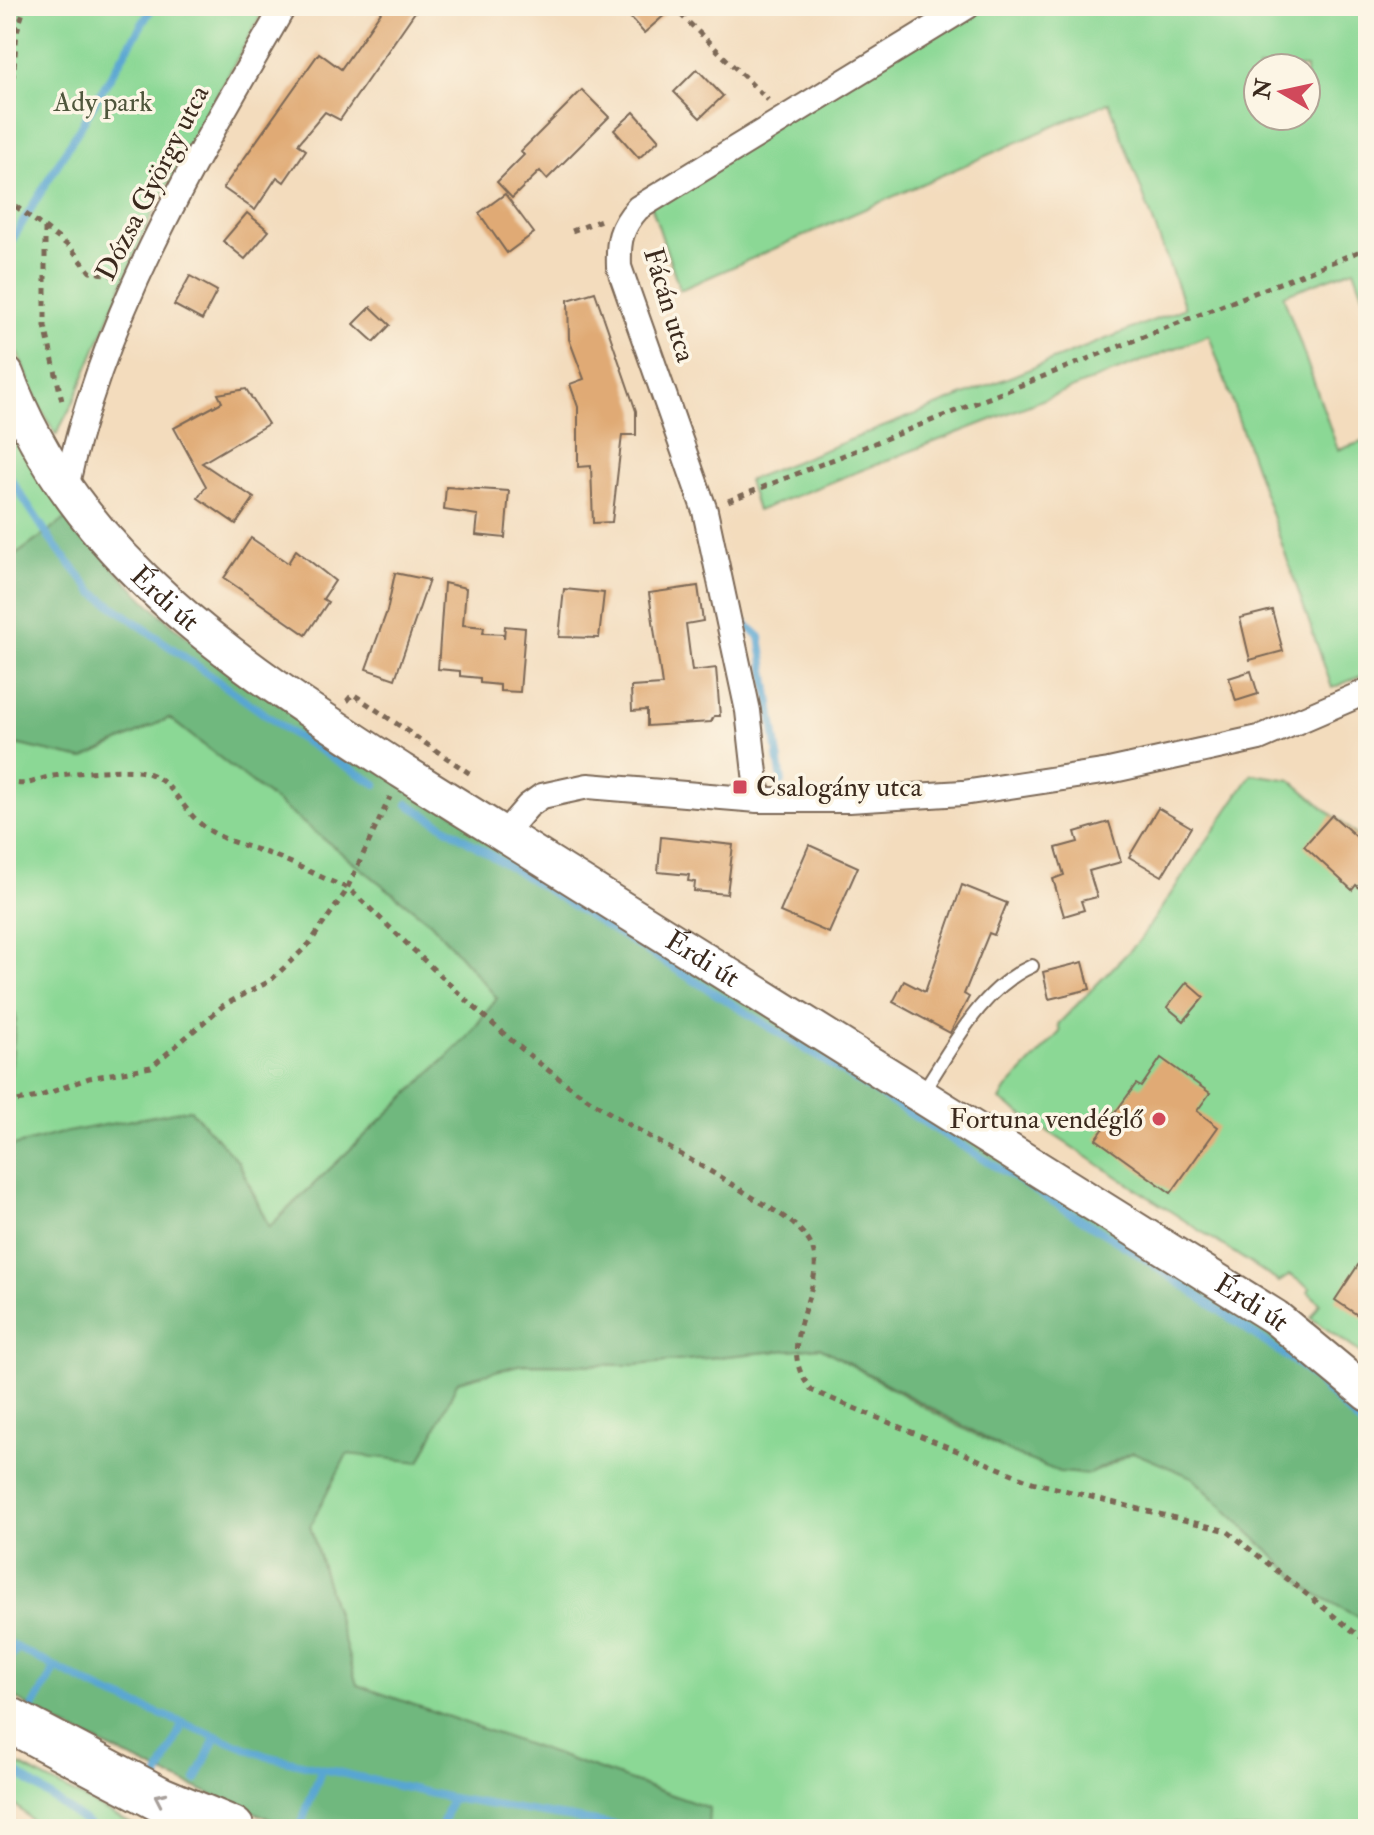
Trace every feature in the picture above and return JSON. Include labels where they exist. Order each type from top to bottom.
[{"type":"highway","points":[[6,1718],[160,1799],[232,1829]]},
{"type":"main road","name":"Érdi út","points":[[6,374],[35,438],[66,488],[106,541],[182,618],[281,692],[402,771],[1275,1317],[1368,1394]]},
{"type":"street","name":"Dózsa György utca","points":[[66,488],[75,450],[138,274],[196,157],[284,6]]},
{"type":"street","name":"Fácán utca","points":[[758,800],[746,698],[705,511],[619,267],[618,239],[625,222],[638,208],[968,6]]},
{"type":"street","points":[[503,835],[528,806],[560,790],[616,786],[758,800],[849,800],[963,793],[1109,771],[1259,738],[1368,691]]},
{"type":"lane","points":[[921,1095],[987,998],[1009,976],[1032,966]]},
{"type":"path","points":[[6,163],[17,31],[25,6]]},
{"type":"path","points":[[672,6],[771,102]]},
{"type":"path","points":[[6,199],[45,228],[96,275],[138,274]]},
{"type":"path","points":[[45,228],[45,326],[75,450]]},
{"type":"path","points":[[705,511],[1368,248]]},
{"type":"path","points":[[343,706],[353,694],[479,780]]},
{"type":"path","points":[[6,781],[28,786],[52,776],[124,770],[150,773],[166,784],[201,825],[223,839],[272,854],[348,888],[515,1044],[575,1090],[645,1135],[701,1163],[781,1216],[806,1237],[815,1256],[796,1336],[796,1363],[801,1379],[813,1391],[1032,1482],[1227,1531],[1368,1643]]},
{"type":"path","points":[[6,1103],[38,1097],[89,1078],[151,1067],[224,1005],[270,981],[309,944],[348,888],[402,771]]},
{"type":"green space","name":"Ady park","points":[[6,6],[266,6],[152,214],[74,401],[56,435],[39,405],[6,323]]},
{"type":"green space","points":[[951,6],[1368,6],[1368,308],[1354,269],[1283,295],[1338,450],[1368,440],[1368,673],[1332,688],[1209,335],[757,511],[748,480],[1185,308],[1109,102],[680,290],[647,193]]},
{"type":"green space","points":[[6,411],[70,516],[6,562]]},
{"type":"green space","points":[[70,516],[148,603],[238,678],[1144,1247],[1316,1367],[1368,1413],[1368,1623],[1308,1589],[1192,1477],[1133,1452],[1089,1474],[1059,1472],[1012,1453],[820,1347],[636,1365],[522,1364],[458,1381],[420,1462],[347,1454],[310,1526],[357,1685],[709,1808],[708,1829],[294,1829],[168,1776],[63,1726],[6,1693],[6,1148],[62,1133],[190,1109],[238,1161],[269,1227],[467,1038],[497,998],[431,923],[169,718],[83,759],[6,742],[6,562]]},
{"type":"green space","points":[[169,718],[431,923],[497,997],[467,1038],[269,1227],[238,1161],[62,1133],[6,1148],[6,1088],[9,1087],[16,1015],[6,1001],[6,742],[83,759]]},
{"type":"green space","points":[[1252,774],[1291,780],[1368,845],[1368,1358],[1311,1318],[1320,1303],[1308,1292],[1310,1288],[1290,1275],[1279,1282],[1000,1100],[1006,1089],[1060,1032],[1058,1024],[1139,941]]},
{"type":"green space","points":[[6,1001],[16,1015],[9,1087],[6,1088]]},
{"type":"green space","points":[[820,1347],[914,1402],[1034,1462],[1066,1472],[1089,1473],[1133,1452],[1192,1477],[1308,1589],[1368,1623],[1368,1829],[708,1829],[708,1808],[357,1685],[310,1526],[347,1453],[420,1462],[458,1380],[522,1364],[636,1365]]},
{"type":"green space","points":[[6,1758],[141,1829],[41,1829],[6,1796]]},
{"type":"building","points":[[385,6],[419,6],[340,120],[325,112],[298,144],[306,150],[284,182],[277,177],[255,210],[223,188],[319,53],[341,69]]},
{"type":"building","points":[[620,6],[675,6],[644,33]]},
{"type":"building","points":[[697,69],[723,96],[700,118],[674,92]]},
{"type":"building","points":[[582,90],[609,117],[547,179],[540,171],[512,198],[497,182],[524,155],[521,151]]},
{"type":"building","points":[[634,112],[659,140],[639,158],[614,130]]},
{"type":"building","points":[[505,194],[534,233],[507,253],[479,213]]},
{"type":"building","points":[[247,213],[269,231],[245,259],[223,241]]},
{"type":"building","points":[[190,276],[217,291],[202,320],[174,305]]},
{"type":"building","points":[[595,292],[636,411],[636,435],[622,435],[612,522],[593,523],[591,466],[578,467],[578,407],[570,384],[584,379],[569,339],[568,300]]},
{"type":"building","points":[[371,307],[390,325],[374,342],[354,324]]},
{"type":"building","points":[[246,389],[268,424],[202,463],[254,498],[236,524],[198,498],[206,486],[174,428],[222,402],[218,394]]},
{"type":"building","points":[[446,487],[509,491],[505,538],[476,535],[478,515],[444,510]]},
{"type":"building","points":[[251,538],[288,563],[296,550],[335,581],[323,599],[328,602],[306,635],[224,578]]},
{"type":"building","points":[[395,573],[429,580],[395,679],[366,669],[387,611]]},
{"type":"building","points":[[444,583],[466,588],[463,625],[484,627],[483,633],[504,634],[504,639],[505,626],[525,628],[520,692],[500,691],[500,685],[480,683],[480,678],[460,676],[460,671],[438,669]]},
{"type":"building","points":[[698,586],[703,621],[686,624],[692,671],[716,668],[720,716],[714,716],[711,722],[647,726],[647,710],[632,711],[631,687],[662,685],[649,593]]},
{"type":"building","points":[[564,589],[604,593],[599,638],[559,637]]},
{"type":"building","points":[[1272,610],[1283,651],[1250,660],[1240,618]]},
{"type":"building","points":[[1251,671],[1258,694],[1236,701],[1229,678]]},
{"type":"building","points":[[1158,808],[1191,827],[1162,876],[1129,857]]},
{"type":"building","points":[[1332,815],[1368,847],[1368,895],[1356,885],[1352,890],[1304,846]]},
{"type":"building","points":[[1109,822],[1121,862],[1089,871],[1097,897],[1081,901],[1084,910],[1064,916],[1053,879],[1064,875],[1056,848],[1078,842],[1075,832]]},
{"type":"building","points":[[661,837],[733,845],[727,894],[694,891],[695,882],[688,881],[689,875],[658,872]]},
{"type":"building","points":[[809,845],[858,867],[829,933],[780,912]]},
{"type":"building","points":[[962,885],[1007,903],[994,935],[989,933],[964,994],[969,997],[950,1033],[893,1002],[904,981],[925,992]]},
{"type":"building","points":[[1083,962],[1090,989],[1049,999],[1043,972]]},
{"type":"building","points":[[1187,982],[1204,997],[1184,1021],[1167,1007]]},
{"type":"building","name":"Fortuna vendéglő","points":[[1161,1058],[1210,1093],[1197,1111],[1218,1127],[1171,1193],[1096,1139],[1136,1084],[1141,1087]]},
{"type":"building","points":[[1368,1250],[1368,1322],[1335,1300]]},
{"type":"waterway","points":[[6,250],[153,6]]},
{"type":"waterway","points":[[6,472],[55,546],[93,592],[294,735],[376,784]]},
{"type":"waterway","points":[[740,619],[760,637],[782,782]]},
{"type":"waterway","points":[[408,804],[1136,1253],[1303,1368],[1368,1432]]},
{"type":"waterway","points":[[6,1642],[104,1692],[266,1756],[451,1798],[639,1829]]},
{"type":"waterway","points":[[6,1663],[18,1648]]},
{"type":"waterway","points":[[29,1714],[56,1667]]},
{"type":"waterway","points":[[157,1780],[183,1723]]},
{"type":"waterway","points":[[196,1780],[216,1736]]},
{"type":"waterway","points":[[6,1765],[95,1829]]},
{"type":"waterway","points":[[299,1829],[322,1769]]},
{"type":"waterway","points":[[441,1829],[451,1798]]},
{"type":"place","name":"Csalogány utca","points":[[740,787]]},
{"type":"place","name":"Fortuna vendéglő","points":[[1159,1119]]}]
